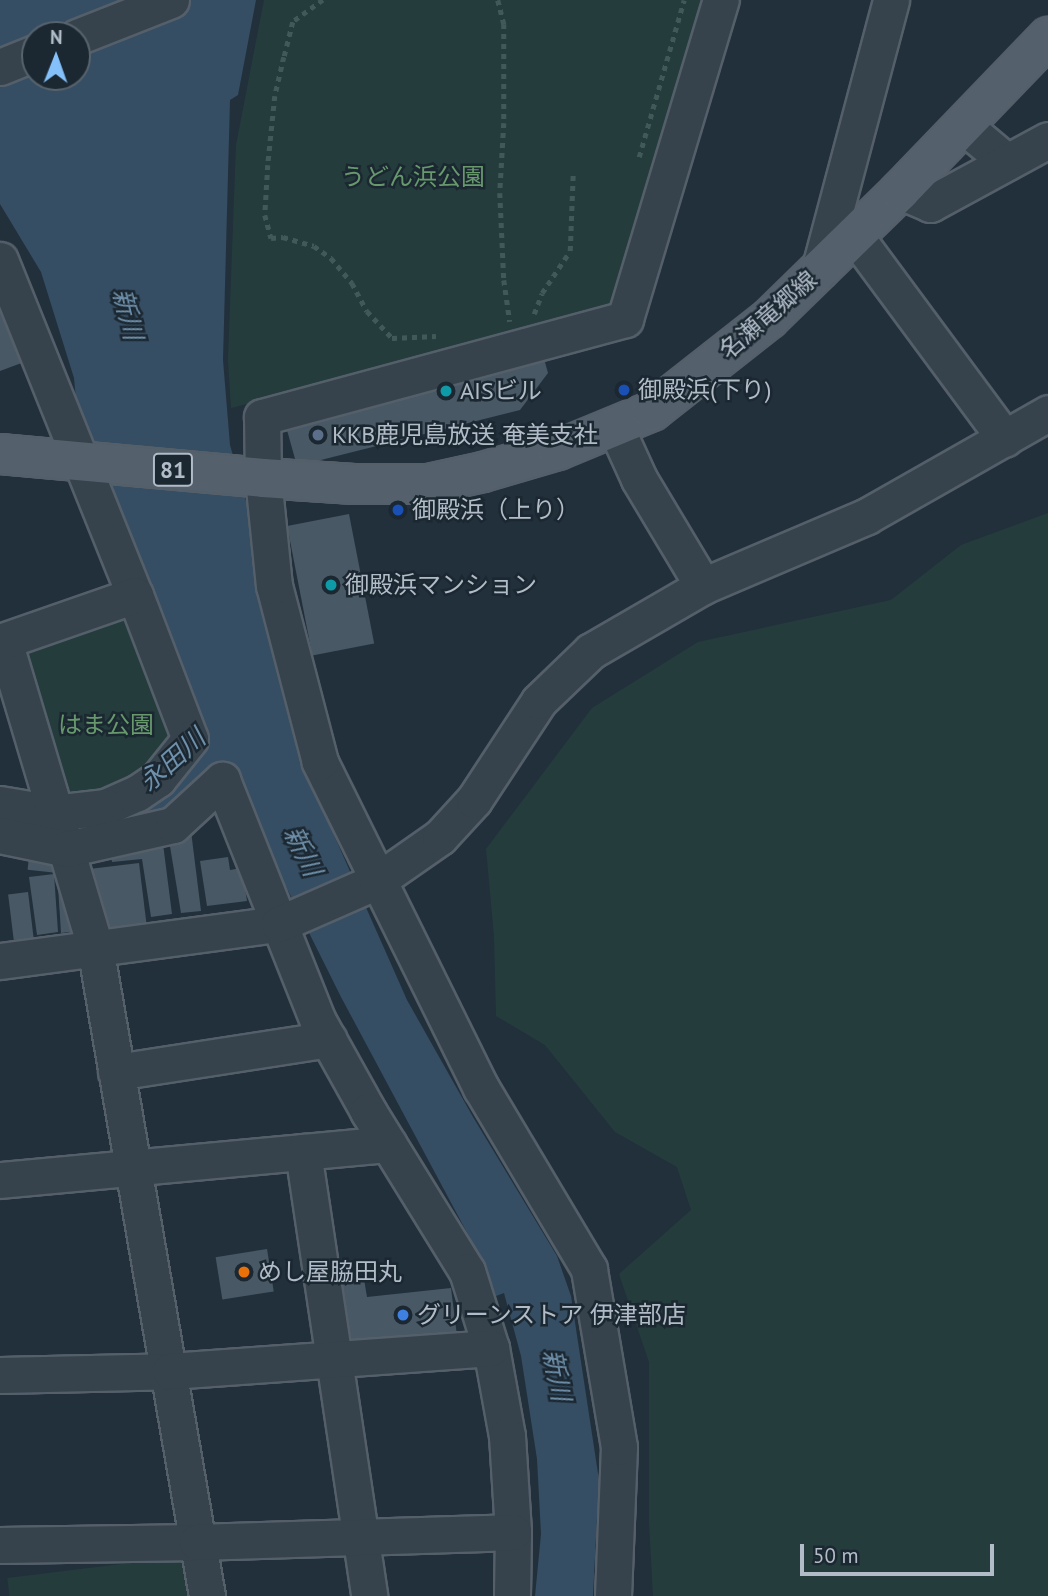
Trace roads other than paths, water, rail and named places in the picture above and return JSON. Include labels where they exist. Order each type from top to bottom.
[{"type":"main road","name":"名瀬竜郷線","points":[[0,454],[259,478],[355,484],[428,484],[483,472],[558,450],[652,411],[769,319],[900,191],[1048,37]]},
{"type":"street","points":[[91,31],[171,0]]},
{"type":"street","points":[[613,1596],[619,1447],[589,1269],[481,1088],[320,762],[274,586],[259,478],[262,417],[625,318],[721,0]]},
{"type":"street","points":[[819,271],[891,0]]},
{"type":"street","points":[[0,67],[21,59]]},
{"type":"street","points":[[964,126],[1007,162]]},
{"type":"street","points":[[900,191],[930,204],[1048,140]]},
{"type":"street","points":[[855,236],[1005,439]]},
{"type":"street","points":[[0,260],[86,462],[190,739],[158,779],[137,793],[106,807],[54,813],[0,804]]},
{"type":"street","points":[[0,961],[279,925],[377,881],[449,828],[474,800],[539,701],[591,651],[703,586],[867,516],[1048,413]]},
{"type":"street","points":[[615,426],[639,479],[703,586]]},
{"type":"street","points":[[135,595],[2,642],[95,947],[207,1596]]},
{"type":"street","points":[[0,835],[67,849],[173,825],[222,780],[279,925],[328,1039],[388,1144],[467,1271],[491,1348],[508,1436],[513,1532],[512,1596]]},
{"type":"street","points":[[116,1072],[328,1039]]},
{"type":"street","points":[[0,1180],[388,1144]]},
{"type":"street","points":[[303,1152],[369,1596]]},
{"type":"street","points":[[0,1375],[170,1371],[491,1348]]},
{"type":"street","points":[[0,1545],[513,1532]]},
{"type":"water","points":[[0,0],[256,0],[238,95],[230,100],[223,360],[230,445],[250,515],[306,772],[407,1000],[473,1117],[557,1256],[571,1296],[599,1480],[593,1596],[535,1596],[541,1534],[537,1459],[521,1356],[504,1293],[496,1296],[479,1255],[341,997],[224,762],[177,809],[53,841],[79,816],[202,730],[79,431],[74,378],[41,272],[0,204]]},
{"type":"place","name":"御殿浜(下り)","points":[[624,390]]},
{"type":"place","name":"AISビル","points":[[446,391]]},
{"type":"place","name":"KKB鹿児島放送 奄美支社","points":[[318,435]]},
{"type":"place","name":"御殿浜（上り）","points":[[398,510]]},
{"type":"place","name":"御殿浜マンション","points":[[331,585]]},
{"type":"place","name":"めし屋脇田丸","points":[[244,1272]]},
{"type":"place","name":"グリーンストア 伊津部店","points":[[403,1315]]},
{"type":"park label","name":"うどん浜公園","points":[[413,177]]},
{"type":"park label","name":"はま公園","points":[[106,725]]},
{"type":"water label","name":"新川","points":[[128,314]]},
{"type":"water label","name":"永田川","points":[[172,760]]},
{"type":"water label","name":"新川","points":[[303,851]]},
{"type":"water label","name":"新川","points":[[557,1375]]}]
